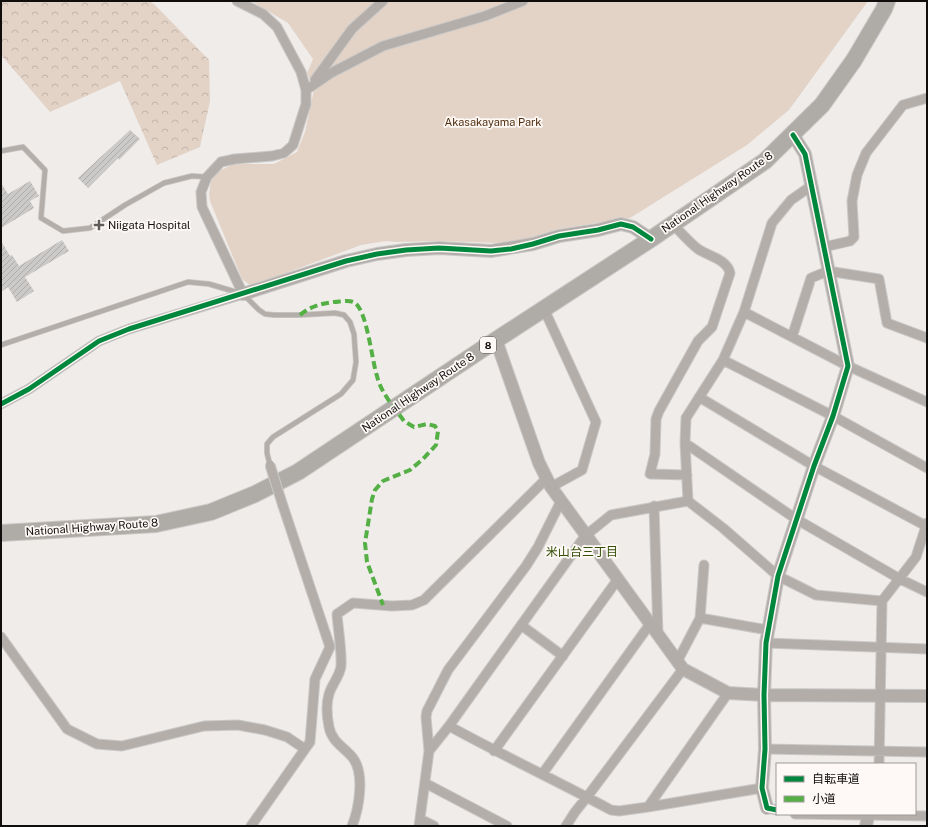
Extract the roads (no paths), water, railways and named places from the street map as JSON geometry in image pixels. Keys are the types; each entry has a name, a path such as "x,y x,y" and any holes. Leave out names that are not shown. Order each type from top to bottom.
{"highway":[{"name":"National Highway Route 8","path":"1,533 156,524 211,512 255,494 298,472 765,162 822,105 854,60 884,9 887,1"}],"street":[{"path":"237,1 263,14 277,27 301,72 306,90 306,104 293,145 284,153 272,156 235,159 221,162 207,177 201,192 202,207 243,294"},
{"path":"306,90 320,74 352,30 382,1"},
{"path":"306,90 331,73 383,46 485,16 524,1"},
{"path":"824,247 850,241 854,237 852,201 857,175 866,153 903,105 927,98"},
{"path":"772,809 762,788 765,749 764,695 768,630 778,576 848,366 805,154 793,135"},
{"path":"688,501 685,443 686,418 723,360 744,312 772,223 791,200 811,186"},
{"path":"1,404 29,389 99,341 129,329 346,261 377,254 439,248 491,252 533,244 559,236 598,230 621,224 633,227 651,239"},
{"path":"672,224 698,249 729,267 730,273 712,327 698,341 656,419 655,454 650,474 687,475"},
{"path":"792,337 811,278 828,271 879,279 887,323 927,338"},
{"path":"352,826 357,814 360,789 358,771 352,758 332,738 329,728 327,704 329,694 338,677 341,666 337,614 353,603 392,606 412,605 424,600 549,482 582,470 596,422 544,309"},
{"path":"744,312 848,366 927,402"},
{"path":"496,340 539,463 549,482 585,536 618,579 680,666 728,693 764,695 927,696"},
{"path":"723,360 832,416 927,468"},
{"path":"699,397 814,466 927,525 916,557 882,601 879,763"},
{"path":"685,443 796,520 900,579 927,592"},
{"path":"251,826 310,742 315,679 330,646 270,464"},
{"path":"434,826 420,823 429,751 426,717 427,711 448,670 526,566 538,547 561,501"},
{"path":"429,751 449,726 585,536 611,515 688,501 723,528 778,576 816,595 882,601"},
{"path":"654,506 658,635"},
{"path":"566,826 680,666 700,618 704,565"},
{"path":"494,751 618,579"},
{"path":"700,618 768,630"},
{"path":"542,774 650,624"},
{"path":"521,625 563,656"},
{"path":"1,637 67,729 97,744 122,746 204,726 238,725 265,730 287,738 305,749"},
{"path":"766,643 927,649"},
{"path":"648,807 728,693"},
{"path":"449,726 494,751 611,810 619,811 648,807 762,788"},
{"path":"765,749 927,752"},
{"path":"425,783 507,826"},
{"path":"814,815 872,818 927,816"}],"lane":[{"path":"1,151 23,147 45,170 41,218 63,230 90,228 125,205 164,183 192,176 207,177"},
{"path":"1,345 188,282 209,284 243,294 265,314 300,315 335,313 344,315 350,322 354,334 356,362 353,380 341,394 273,437 267,444 266,453 270,464"}],"place":[{"name":"Niigata Hospital","path":"99,225"}],"district":[{"name":"米山台三丁目","path":"582,552"}],"park label":[{"name":"Akasakayama Park","path":"493,122"}]}
